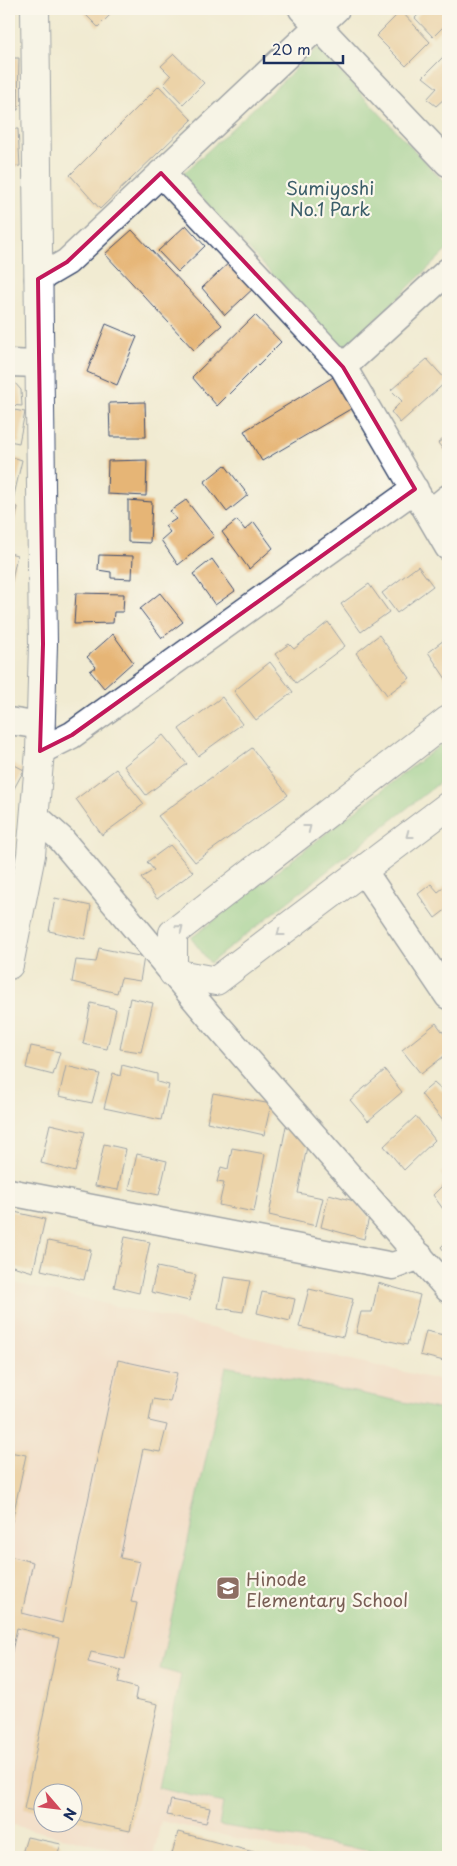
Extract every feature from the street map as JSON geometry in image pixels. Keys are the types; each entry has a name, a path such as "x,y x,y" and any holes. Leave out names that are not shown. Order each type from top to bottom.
{"street":[{"path":"10,956 31,855 40,738 43,644 35,9"},
{"path":"38,279 67,262 161,173 319,14 448,163"},
{"path":"161,173 343,368 415,489 439,506 448,547"},
{"path":"343,368 448,271"},
{"path":"9,363 39,364"},
{"path":"9,721 40,738 72,735 415,489"},
{"path":"173,973 173,933 448,720"},
{"path":"173,973 216,982 448,806"},
{"path":"35,816 62,839 173,973 448,1289"},
{"path":"363,870 448,996"},
{"path":"9,1192 393,1266 420,1256"}],"highlighted area":[{"path":"161,173 343,367 415,489 72,735 40,751 43,644 38,279 67,262"}],"shaded area":[{"name":"Hinode Elementary School","path":"9,1282 448,1382 448,1857 318,1857 161,1821 153,1857 143,1857 50,1834 82,1834 82,1784 32,1784 32,1830 9,1824"}],"green space":[{"name":"Sumiyoshi No.1 Park","path":"318,48 448,186 448,249 343,351 181,176"},
{"path":"448,739 448,776 210,963 191,938"},
{"path":"226,1366 448,1411 448,1857 405,1857 219,1825 223,1803 158,1788 181,1675 160,1669"}],"building":[{"path":"86,9 116,9 98,27 83,12"},
{"path":"424,9 448,9 448,22 433,37 415,18"},
{"path":"401,11 430,42 406,66 376,36"},
{"path":"174,54 204,83 183,104 164,84 171,76 161,66"},
{"path":"444,56 448,61 448,101 445,98 436,106 427,99 437,88 423,77"},
{"path":"9,58 19,58 18,110 9,109"},
{"path":"159,86 192,120 100,209 70,175"},
{"path":"9,129 18,129 20,166 9,167"},
{"path":"186,225 205,246 178,272 158,251"},
{"path":"132,230 222,325 194,350 105,254"},
{"path":"233,259 257,285 225,315 202,288"},
{"path":"255,315 281,342 217,406 192,377"},
{"path":"106,324 137,337 117,385 87,372"},
{"path":"448,341 448,352 443,346"},
{"path":"427,359 447,381 400,423 391,412 402,401 391,390"},
{"path":"9,376 21,390 22,406 9,405"},
{"path":"335,376 354,407 262,461 244,431"},
{"path":"145,402 146,437 110,437 109,403"},
{"path":"9,409 25,412 19,443 9,441"},
{"path":"448,435 448,456 438,443"},
{"path":"9,456 22,460 13,500 9,499"},
{"path":"147,460 146,496 107,494 108,461"},
{"path":"225,465 248,495 227,512 204,482"},
{"path":"128,500 152,502 150,543 128,542"},
{"path":"186,500 214,536 178,565 161,540 170,532 165,526 176,519 170,511"},
{"path":"9,505 18,507 11,541 9,541"},
{"path":"237,520 245,530 254,522 273,548 249,569 222,532"},
{"path":"9,553 17,555 10,590 9,590"},
{"path":"99,555 133,556 132,579 111,578 111,572 98,570"},
{"path":"212,559 235,591 215,605 193,574"},
{"path":"418,566 433,586 397,613 382,593"},
{"path":"369,584 389,612 361,632 341,604"},
{"path":"76,593 124,594 123,612 114,612 113,623 74,624"},
{"path":"160,593 183,622 162,638 140,609"},
{"path":"328,622 345,646 296,683 275,654 289,644 294,649"},
{"path":"9,627 14,628 9,646"},
{"path":"113,634 133,662 104,688 90,671 96,667 87,657"},
{"path":"379,635 410,678 387,695 356,653"},
{"path":"448,637 448,682 428,652"},
{"path":"270,662 293,692 256,720 234,691"},
{"path":"222,697 242,724 198,756 179,729"},
{"path":"163,735 187,764 146,795 124,766"},
{"path":"252,748 288,795 195,862 158,816"},
{"path":"9,762 24,770 9,798"},
{"path":"116,769 144,804 102,835 76,799"},
{"path":"170,845 193,872 157,899 141,878 154,870 147,862"},
{"path":"9,872 16,874 9,901"},
{"path":"431,884 438,892 448,884 448,908 435,918 418,894"},
{"path":"55,898 91,906 85,939 49,931"},
{"path":"99,948 144,957 140,981 121,978 117,993 72,982 76,960 96,962"},
{"path":"130,998 153,1003 141,1052 120,1049"},
{"path":"91,1003 116,1009 107,1049 83,1044"},
{"path":"436,1023 448,1039 448,1053 421,1074 402,1050"},
{"path":"31,1046 60,1052 53,1075 26,1068"},
{"path":"122,1065 157,1074 157,1082 169,1085 161,1120 104,1108 113,1073 120,1076"},
{"path":"66,1066 100,1074 92,1103 59,1096"},
{"path":"385,1070 402,1092 368,1121 350,1100"},
{"path":"434,1083 448,1096 448,1127 421,1094"},
{"path":"213,1093 271,1104 264,1135 207,1122"},
{"path":"416,1116 435,1140 404,1170 384,1146"},
{"path":"50,1124 85,1132 75,1172 41,1163"},
{"path":"286,1126 298,1130 308,1141 298,1193 323,1198 316,1226 269,1215"},
{"path":"104,1144 126,1149 118,1190 95,1186"},
{"path":"232,1148 265,1154 254,1212 219,1205 224,1183 217,1182 221,1167 228,1169"},
{"path":"137,1154 167,1161 159,1195 129,1189"},
{"path":"448,1168 448,1205 443,1209 433,1195 447,1181 441,1174"},
{"path":"329,1194 354,1201 369,1217 364,1239 321,1227"},
{"path":"10,1211 45,1219 33,1272 9,1265"},
{"path":"125,1237 150,1242 139,1293 114,1287"},
{"path":"448,1240 448,1256 441,1247"},
{"path":"48,1241 91,1250 84,1280 41,1270"},
{"path":"157,1267 196,1275 189,1301 151,1292"},
{"path":"224,1277 250,1281 243,1312 218,1308"},
{"path":"378,1283 420,1295 407,1345 356,1333 361,1312 372,1312"},
{"path":"309,1289 353,1299 343,1337 299,1327"},
{"path":"262,1292 295,1299 290,1321 257,1313"},
{"path":"426,1331 448,1336 448,1362 420,1355"},
{"path":"118,1360 177,1373 170,1402 153,1399 149,1421 167,1425 160,1452 143,1449 120,1558 140,1562 131,1602 137,1603 125,1659 91,1652 88,1662 121,1670 118,1683 137,1688 135,1699 158,1704 130,1831 82,1821 82,1784 32,1784 32,1810 24,1809 59,1638 17,1628 9,1665 9,1556 33,1562 22,1613 62,1623"},
{"path":"9,1452 26,1455 10,1530 9,1530"},
{"path":"171,1800 210,1808 206,1823 167,1815"},
{"path":"178,1832 272,1857 171,1857"},
{"path":"27,1837 61,1844 57,1857 21,1857"}],"place":[{"name":"Hinode Elementary School","path":"228,1588"}]}
